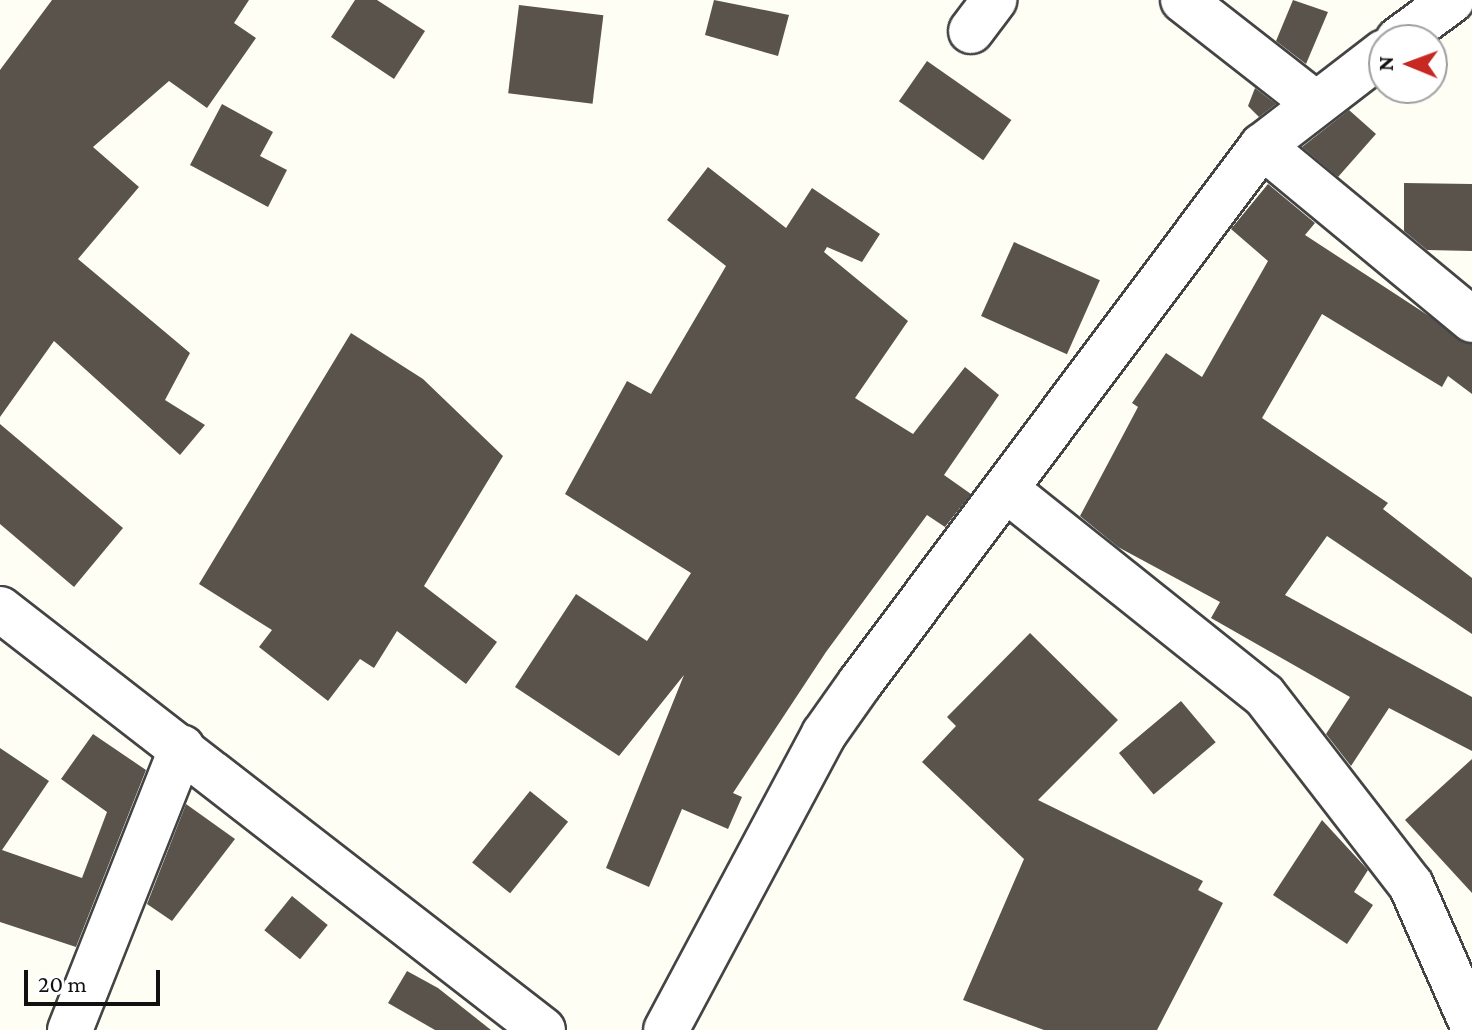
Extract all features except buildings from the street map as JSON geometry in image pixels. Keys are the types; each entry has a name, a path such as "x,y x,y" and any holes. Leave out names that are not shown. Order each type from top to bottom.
{"street":[{"path":"1183,0 1315,103"},
{"path":"1420,24 1452,0"},
{"path":"666,1030 824,734 1262,146 1368,64"},
{"path":"1262,146 1472,320"},
{"path":"1008,491 1264,695 1411,885 1472,1024"},
{"path":"0,609 182,747 543,1030"},
{"path":"70,1030 182,747"}]}
